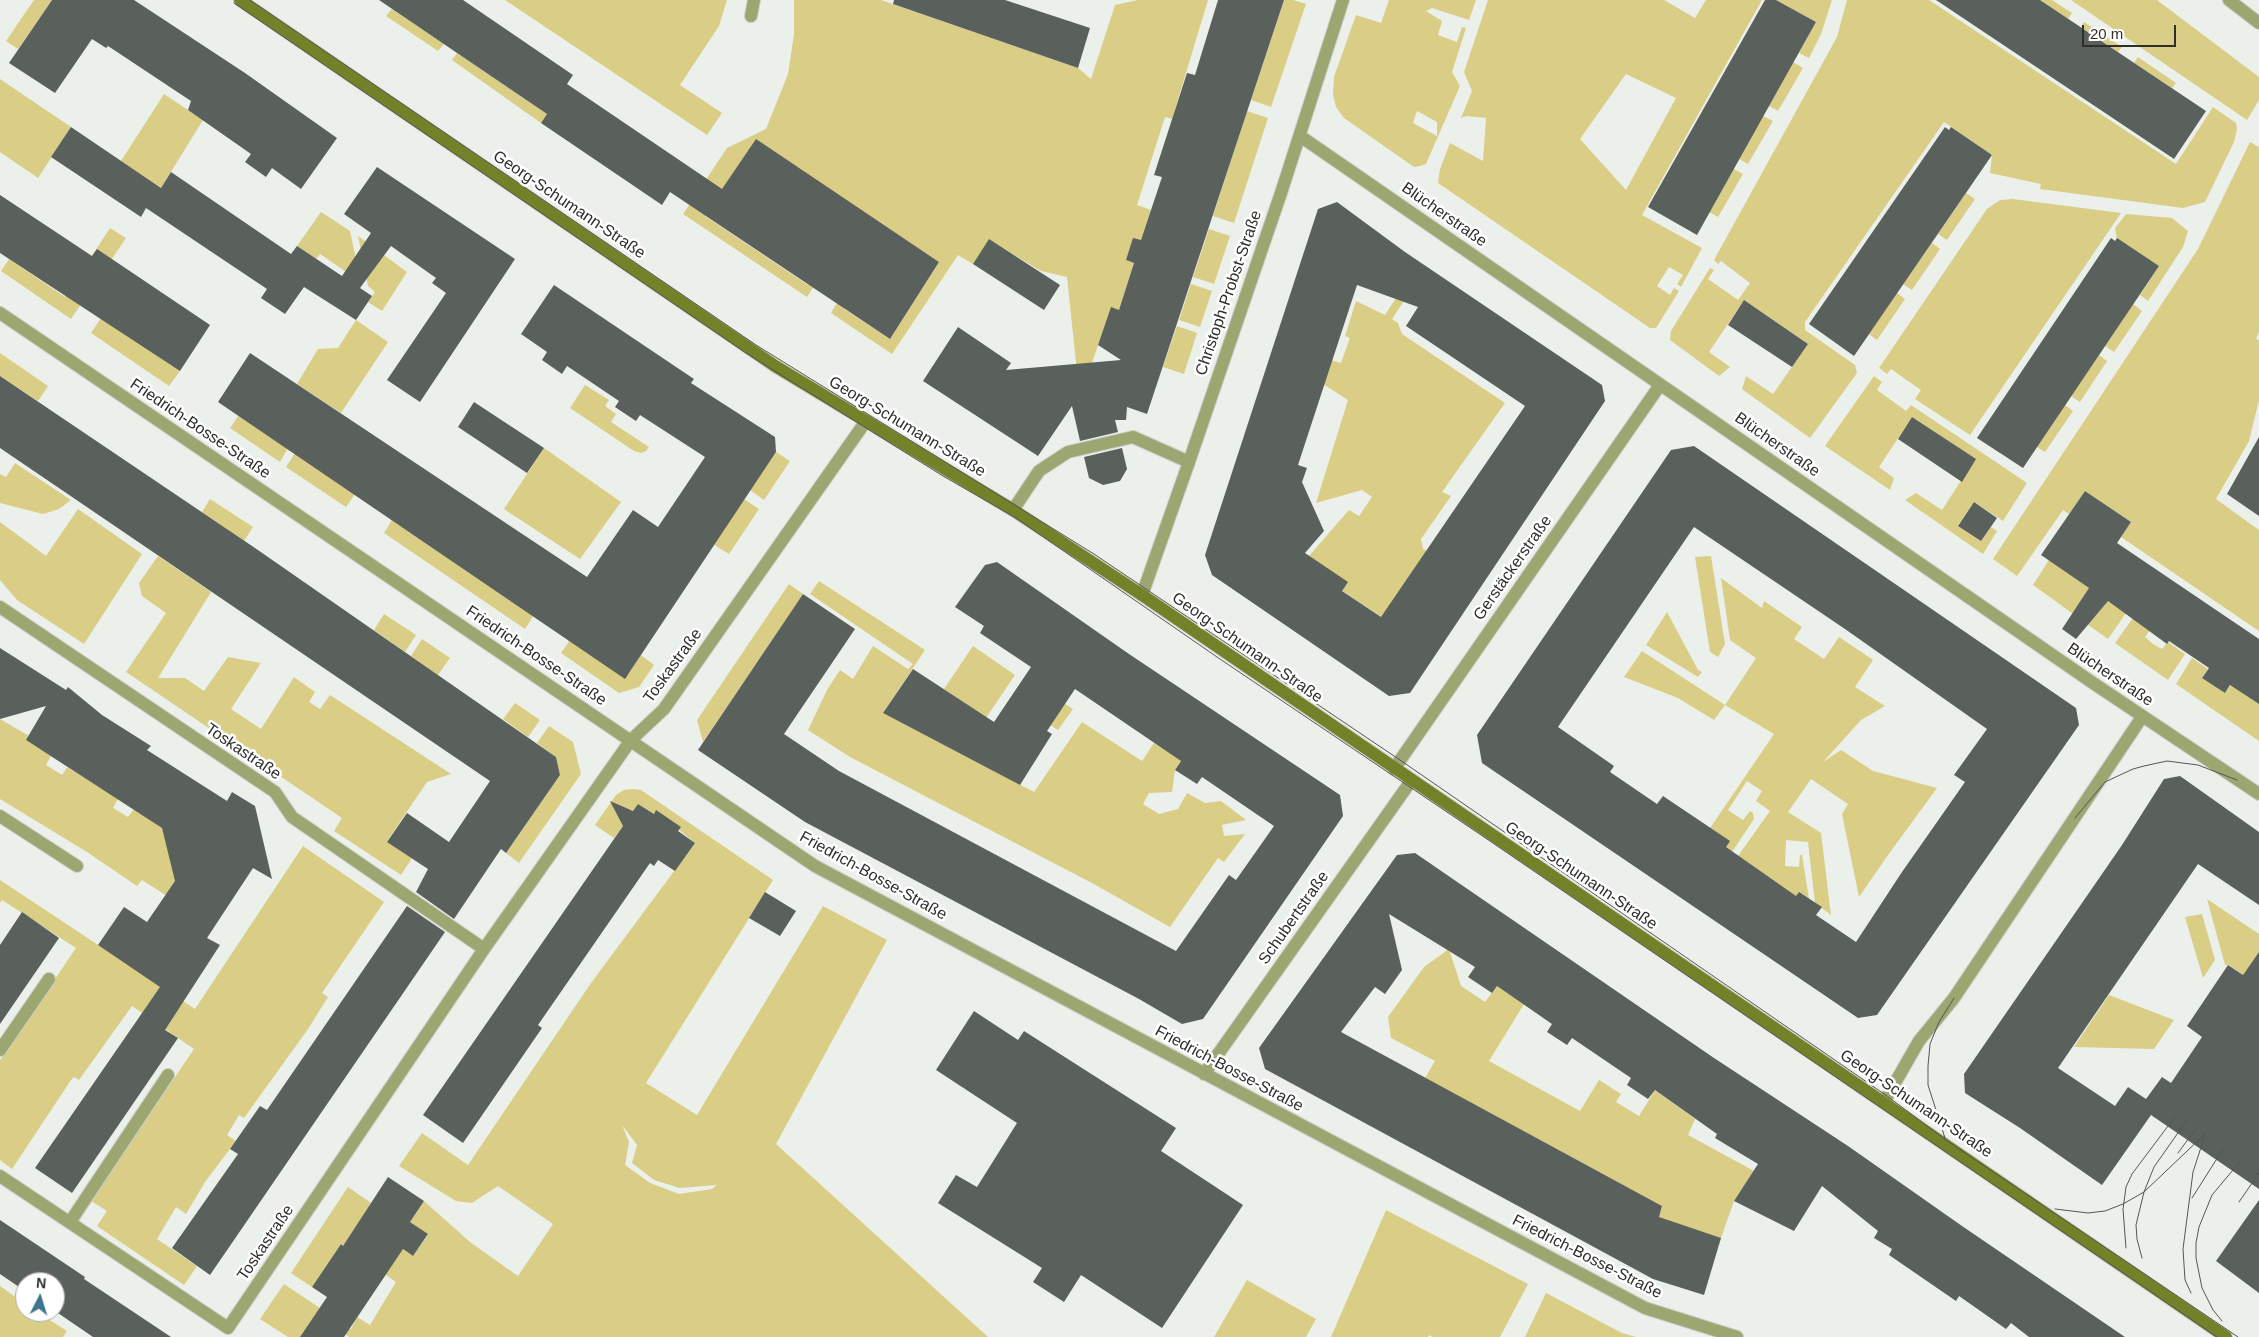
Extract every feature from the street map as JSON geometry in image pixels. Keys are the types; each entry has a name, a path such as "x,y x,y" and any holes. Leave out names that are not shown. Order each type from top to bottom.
{"main road":[{"name":"Georg-Schumann-Straße","path":"240,0 775,366 1013,510 1142,595 1411,781 2226,1337"}],"street":[{"path":"751,16 754,0"},
{"name":"Christoph-Probst-Straße","path":"1142,595 1190,462 1300,136 1343,0"},
{"path":"2229,0 2259,24"},
{"name":"Blücherstraße","path":"1300,136 2142,717 2259,794"},
{"name":"Friedrich-Bosse-Straße","path":"0,313 632,740 815,866 1645,1308 1737,1337"},
{"name":"Gerstäckerstraße","path":"1394,769 1660,385"},
{"name":"Toskastraße","path":"0,1176 228,1328 484,949 632,740 664,709 866,421"},
{"path":"1013,510 1039,471 1068,452 1132,437 1190,462"},
{"name":"Toskastraße","path":"0,608 275,792 292,818 484,949"},
{"path":"1884,1102 1919,1040 1954,998 2142,717"},
{"name":"Schubertstraße","path":"1204,1074 1411,781"},
{"path":"0,816 77,866"},
{"path":"0,1050 49,979"},
{"path":"70,1222 168,1075"}],"shaded area":[{"path":"34,0 52,0 18,49 6,41"},
{"path":"505,0 727,0 719,26 680,85 722,113 707,135"},
{"path":"794,0 881,0 1078,68 1091,79 1115,5 1138,0 1208,0 1172,119 1165,117 1137,205 1151,210 1141,240 1126,260 1134,263 1119,310 1111,308 1087,377 1079,391 1067,277 1041,271 989,240 973,264 958,255 892,354 831,313 839,299 844,309 890,339 939,262 756,140 705,216 808,285 816,283 807,297 683,214 727,148 766,129 788,74 794,34"},
{"path":"1284,0 1293,0 1306,4 1271,107 1251,100"},
{"path":"1389,0 1476,0 1469,20 1432,8 1426,11 1442,21 1438,35 1457,42 1462,27 1466,28 1452,72 1460,86 1426,164 1420,166 1414,167 1344,118 1336,107 1333,95 1334,77 1356,15 1381,23","holes":["1417,111 1437,122 1437,136 1413,123"]},
{"path":"1488,0 1664,0 1695,18 1706,0 1762,0 1642,215 1702,248 1681,287 1677,284 1683,275 1669,267 1657,286 1670,295 1674,288 1679,291 1656,328 1650,328 1438,183 1440,169 1450,143 1483,161 1486,118 1466,116 1461,118 1472,91 1464,72","holes":["1626,74 1676,98 1626,190 1580,139"]},
{"path":"1776,0 1832,0 1821,34 1809,58 1799,53 1816,22"},
{"path":"1847,0 1929,0 2176,164 2213,107 2236,123 2237,129 2234,142 2205,202 2183,208 2040,189 2041,184 1990,173 1992,155 1944,122 1805,322 1805,330 1855,365 1857,373 1810,438 1742,389 1746,376 1773,394 1808,344 1744,300 1709,352 1730,367 1719,376 1670,340 1671,331 1710,268 1714,270 1708,279 1738,300 1750,283 1721,261 1718,264 1714,260 1837,37"},
{"path":"2040,0 2052,0 2072,13 2068,19"},
{"path":"2071,0 2157,0 2259,77 2259,100 2247,120"},
{"path":"392,9 444,44 438,51 386,16"},
{"path":"2084,22 2122,47 2118,52 2081,27"},
{"path":"457,53 547,114 541,123 452,60"},
{"path":"2138,57 2176,83 2172,88 2134,63"},
{"path":"1793,62 1803,68 1778,111 1769,106"},
{"path":"0,79 71,127 38,178 0,152"},
{"path":"164,94 203,120 161,188 121,161"},
{"path":"1247,111 1268,118 1234,223 1213,216"},
{"path":"1763,116 1773,121 1748,164 1739,159"},
{"path":"2250,142 2259,147 2259,332 2256,339 2259,340 2259,400 2249,441 2216,499 2259,530 2259,631 2121,537 2131,522 2085,491 2069,514 2063,510 2017,576 1993,559 2198,249"},
{"path":"1734,169 1743,174 1718,217 1709,212"},
{"path":"1966,193 1975,199 1947,240 1938,234"},
{"path":"2013,199 2121,213 1970,435 1915,399 1921,390 1891,369 1887,374 1879,368 1987,209 2000,200"},
{"path":"321,212 350,231 361,282 320,254 316,259 297,246"},
{"path":"2126,214 2172,218 2188,231 2183,247 2148,301 2140,295 2159,266 2117,239 2115,228"},
{"path":"110,228 126,238 71,319 1,271 9,259 65,297"},
{"path":"1209,229 1230,236 1214,284 1193,277"},
{"path":"358,236 407,272 382,311 368,302 375,292 368,286"},
{"path":"1932,243 1940,249 1912,290 1903,284"},
{"path":"1191,284 1212,291 1200,327 1179,320"},
{"path":"1405,284 1412,289 1392,319 1398,323 1402,334 1505,403 1442,492 1451,496 1421,539 1423,549 1427,551 1383,618 1302,564 1349,510 1359,516 1372,497 1362,490 1316,503 1348,400 1323,384 1331,360 1341,363 1350,338 1345,336 1356,301 1385,315"},
{"path":"1897,293 1905,299 1877,340 1869,334"},
{"path":"2133,304 2142,311 2114,352 2105,346"},
{"path":"101,318 180,371 169,386 91,333"},
{"path":"356,320 388,342 341,413 297,384 318,349 338,348"},
{"path":"1177,326 1197,333 1184,374 1163,367"},
{"path":"0,353 48,386 38,401 0,376"},
{"path":"2099,355 2107,361 2080,402 2071,396"},
{"path":"1874,376 1882,382 1877,390 1906,411 1911,405 2027,483 2003,521 1974,502 1958,525 1981,541 1991,527 1997,531 1983,554 1905,500 1916,493 1942,510 1975,459 1912,417 1879,467 1894,478 1890,490 1825,446"},
{"path":"585,385 609,400 605,406 616,414 611,422 649,447 646,451 641,453 634,451 570,408"},
{"path":"2065,405 2073,411 2045,452 2037,447"},
{"path":"239,415 288,448 280,462 230,428"},
{"path":"544,448 621,502 580,559 504,509"},
{"path":"776,452 790,461 764,500 750,490"},
{"path":"295,453 355,494 346,507 286,467"},
{"path":"15,463 71,500 59,509 43,514 0,503 0,474 6,477"},
{"path":"210,499 253,527 244,541 202,512"},
{"path":"744,499 759,509 729,554 713,544"},
{"path":"78,509 142,554 84,644 17,600 0,580 0,522 46,556"},
{"path":"392,520 534,615 525,629 384,533"},
{"path":"158,556 211,592 158,678 185,678 204,691 228,657 261,663 231,709 261,729 294,677 315,692 309,702 320,709 330,695 451,774 427,782 387,841 412,858 401,875 334,831 342,818 126,672 166,613 142,596 139,583"},
{"path":"1711,556 1725,644 1718,657 1710,652 1695,557"},
{"path":"2049,560 2089,588 2085,595 2108,601 2126,613 2108,639 2033,585"},
{"path":"1721,578 1762,608 1764,601 1802,627 1794,639 1824,659 1839,637 1873,660 1855,687 1885,706 1861,720 1823,762 1841,750 1873,771 1937,788 1859,897 1842,814 1848,804 1811,779 1788,812 1821,833 1831,915 1815,903 1808,842 1786,840 1785,866 1799,867 1800,855 1802,855 1809,899 1793,900 1738,856 1770,811 1756,801 1762,791 1747,781 1728,810 1743,820 1750,811 1753,813 1754,819 1730,855 1704,837 1774,734 1725,705 1756,658 1730,640"},
{"path":"819,581 925,650 883,713 1034,792 1082,722 1142,761 1154,743 1181,760 1175,770 1172,792 1149,793 1143,804 1159,814 1178,809 1187,793 1205,803 1221,801 1246,820 1222,825 1224,836 1245,834 1224,862 1218,858 1170,927 1092,883 850,757 808,730 827,690 840,670 853,679 873,646 908,669 913,664 810,594"},
{"path":"789,584 803,594 703,742 697,720"},
{"path":"1667,612 1698,670 1702,672 1698,677 1646,645"},
{"path":"384,614 416,635 405,652 374,630"},
{"path":"2133,618 2150,630 2145,637 2153,644 2162,649 2168,642 2185,654 2168,680 2115,643"},
{"path":"422,639 450,658 438,675 411,656"},
{"path":"570,640 620,675 629,673 641,655 654,665 639,687 619,693 561,653"},
{"path":"973,646 1015,675 986,718 944,689"},
{"path":"1642,651 1725,705 1714,720 1678,698 1624,677"},
{"path":"2192,658 2208,669 2202,677 2225,693 2231,685 2259,704 2259,741 2176,684"},
{"path":"1049,694 1073,709 1058,730 1035,715"},
{"path":"515,703 540,720 528,737 503,719"},
{"path":"0,719 29,736 26,740 51,756 46,765 62,775 67,767 118,799 113,808 128,817 134,809 162,828 214,926 142,880 137,886 87,852 0,799"},
{"path":"549,726 573,742 581,774 519,863 506,853 560,775 556,757 537,743"},
{"path":"624,790 641,790 773,880 646,1083 697,1115 823,906 887,940 776,1144 988,1337 349,1337 316,1314 300,1337 288,1337 260,1319 284,1284 351,1329 357,1317 370,1325 396,1282 341,1244 312,1287 291,1273 348,1187 371,1203 360,1221 413,1256 428,1235 410,1222 424,1201 470,1242 518,1276 553,1224 498,1186 472,1203 456,1201 399,1166 422,1133 468,1165 591,983 695,843 656,811 654,814 638,804 633,811 630,809 621,822 623,826 614,838 595,825 616,795","holes":["622,1125 637,1145 632,1163 654,1180 680,1188 717,1185 712,1189 679,1194 650,1183 625,1165 629,1142"]},
{"path":"303,846 384,902 322,993 328,997 308,1029 244,1118 239,1115 227,1135 236,1141 205,1182 186,1214 176,1207 157,1239 197,1266 184,1285 97,1226 107,1211 91,1201 194,1049 132,1006 79,1080 74,1077 71,1080 12,1169 0,1160 0,1060 76,948 2,900 0,903 0,880 195,1009"},
{"path":"2207,899 2259,934 2259,952 2243,975 2229,965 2225,965"},
{"path":"2202,914 2215,960 2203,978 2185,917"},
{"path":"1449,949 1461,986 1485,1002 1497,986 1524,1004 1489,1061 1580,1111 1599,1080 1621,1094 1616,1102 1639,1116 1655,1090 1695,1119 1688,1135 1754,1171 1734,1201 1719,1244 1659,1217 1662,1206 1425,1078 1435,1061 1391,1038 1388,1017 1424,967"},
{"path":"2109,995 2174,1020 2154,1049 2074,1047"},
{"path":"1386,1210 1528,1284 1500,1337 1433,1337 1429,1335 1428,1337 1331,1337"},
{"path":"1247,1280 1316,1319 1306,1337 1214,1337"},
{"path":"0,1286 15,1297 15,1322 53,1322 67,1331 63,1337 0,1337"},
{"path":"1546,1293 1622,1333 1636,1337 1525,1337"}],"building":[{"path":"52,0 134,0 245,73 337,138 301,189 272,168 266,177 245,162 251,154 188,110 191,101 108,46 106,48 92,39 55,93 9,63"},
{"path":"379,0 463,0 573,75 567,84 722,189 756,139 939,262 890,339 670,192 662,205 541,123 547,114"},
{"path":"894,0 1005,0 1090,28 1078,68 893,4"},
{"path":"1218,0 1284,0 1147,414 1127,407 1126,420 1115,420 1118,432 1080,441 1072,406 1038,456 923,381 958,327 1011,363 1006,370 1121,360 1098,345 1111,307 1119,310 1134,263 1126,260 1133,238 1141,240 1162,177 1154,175 1187,73 1195,75"},
{"path":"1765,0 1776,0 1816,22 1697,235 1648,207"},
{"path":"1936,0 2040,0 2206,111 2174,159"},
{"path":"71,127 161,188 171,172 291,254 297,246 342,276 371,233 344,214 377,167 515,259 420,402 387,380 446,293 432,283 436,278 391,246 360,288 372,296 356,320 304,287 285,314 261,298 267,289 146,208 141,217 51,157"},
{"path":"1945,127 1949,130 1951,127 1992,155 1854,356 1809,324"},
{"path":"0,195 92,256 97,249 210,325 180,371 0,253"},
{"path":"1337,202 1405,252 1602,385 1605,401 1410,693 1389,696 1212,575 1205,555 1318,209","holes":["1357,285 1418,307 1406,326 1525,406 1381,617 1342,591 1348,582 1305,553 1324,531 1302,482 1307,468 1298,465"]},
{"path":"2111,238 2115,241 2117,238 2159,266 2023,468 1977,438"},
{"path":"989,239 1060,285 1044,310 973,264"},
{"path":"554,285 694,379 691,383 775,437 776,452 625,679 218,402 250,353 587,577 633,510 658,527 705,457 640,415 636,421 615,407 619,401 567,366 562,374 542,360 547,352 521,334"},
{"path":"1744,300 1808,344 1792,367 1728,325"},
{"path":"0,376 255,548 556,757 560,775 506,853 501,849 454,919 416,892 428,869 387,842 407,813 449,842 490,781 0,448"},
{"path":"474,402 544,448 527,473 458,427"},
{"path":"1912,417 1976,459 1962,482 1898,439"},
{"path":"2259,437 2259,516 2227,494"},
{"path":"1694,446 2076,708 2079,725 1877,1015 1858,1018 1482,763 1477,735 1671,450","holes":["1694,527 1845,629 1987,729 1954,775 1965,782 1856,942 1816,915 1822,907 1799,892 1796,896 1726,847 1730,841 1663,796 1657,804 1610,772 1614,766 1558,727"]},
{"path":"1122,448 1127,469 1120,481 1103,485 1089,478 1084,457"},
{"path":"2085,491 2131,522 2117,543 2259,639 2259,704 2230,685 2225,693 2202,678 2209,668 2169,641 2167,644 2108,601 2076,639 2062,629 2089,588 2041,555"},
{"path":"1974,502 1997,518 1981,541 1958,526"},
{"path":"997,562 1129,654 1340,795 1343,816 1203,1019 1182,1024 1139,999 805,822 698,750 803,594 855,629 784,734 839,771 1176,951 1229,875 1236,880 1274,826 1202,777 1197,784 1175,770 1181,761 1075,689 1047,731 1052,734 1020,785 883,713 913,669 994,722 1031,667 980,633 984,626 955,607 985,565"},
{"path":"0,648 66,690 68,687 102,715 151,746 147,750 227,801 232,792 255,806 272,879 253,868 207,938 220,945 165,1030 178,1038 72,1193 35,1168 160,987 98,945 124,907 147,922 175,881 162,828 26,740 46,706 0,719"},
{"path":"2180,776 2259,832 2259,905 2198,864 2058,1068 2115,1106 2128,1087 2146,1099 2162,1077 2171,1083 2202,1037 2187,1026 2228,965 2243,975 2259,952 2259,1189 2151,1115 2102,1185 2020,1128 1965,1093 1964,1074 2122,845 2164,779"},
{"path":"610,801 633,811 638,804 654,814 656,810 681,827 678,831 695,843 675,871 658,860 654,866 650,863 538,1025 542,1028 463,1143 423,1115 623,826"},
{"path":"1415,853 1714,1058 1848,1146 2125,1337 2029,1337 2011,1323 2006,1329 1959,1296 1956,1301 1889,1255 1892,1249 1874,1238 1878,1231 1822,1186 1794,1231 1734,1201 1758,1164 1715,1138 1717,1134 1655,1090 1648,1099 1627,1085 1631,1078 1572,1038 1567,1045 1547,1032 1552,1024 1497,986 1492,993 1468,977 1475,967 1389,914 1402,970 1385,994 1375,987 1341,1032 1662,1206 1659,1217 1721,1238 1704,1295 1653,1279 1265,1069 1259,1048 1397,855"},
{"path":"765,892 796,911 780,936 749,918"},
{"path":"407,906 445,932 210,1275 172,1248 238,1154 230,1149 260,1106 267,1110"},
{"path":"22,912 59,938 0,1024 0,945"},
{"path":"974,1011 1018,1040 1024,1031 1176,1128 1161,1151 1243,1205 1162,1328 1081,1275 1064,1302 1033,1282 1042,1268 938,1203 956,1175 977,1187 1017,1123 936,1070"},
{"path":"388,1177 424,1201 410,1222 428,1234 413,1256 403,1249 344,1337 300,1337 327,1297 312,1287 341,1244 343,1246"},
{"path":"2259,1200 2259,1293 2216,1261"},
{"path":"0,1220 171,1337 93,1337 65,1318 65,1272 15,1272 15,1284 0,1274"}],"tram line":[{"path":"250,0 756,345 1094,554 1400,760 1887,1096 1946,1140 2238,1337"},
{"path":"234,3 746,353 943,476 1016,518 1217,657 2217,1337"},
{"path":"2075,818 2105,782 2144,766 2167,761 2198,765 2237,780"},
{"path":"1945,1138 1928,1085 1928,1066 1930,1044 1939,1022 1954,998"},
{"path":"2126,1248 2123,1209 2126,1187 2132,1174 2177,1114"},
{"path":"2142,1258 2137,1239 2136,1225 2144,1192 2154,1167 2187,1120"},
{"path":"2178,1153 2197,1127"},
{"path":"2055,1209 2088,1213 2105,1211 2123,1204 2144,1192 2206,1133"},
{"path":"2191,1293 2185,1280 2183,1249 2193,1172 2205,1135"},
{"path":"2192,1198 2225,1146"},
{"path":"2222,1321 2213,1310 2202,1288 2196,1258 2196,1243 2199,1227 2212,1195 2243,1158"},
{"path":"2239,1202 2259,1173"}]}
